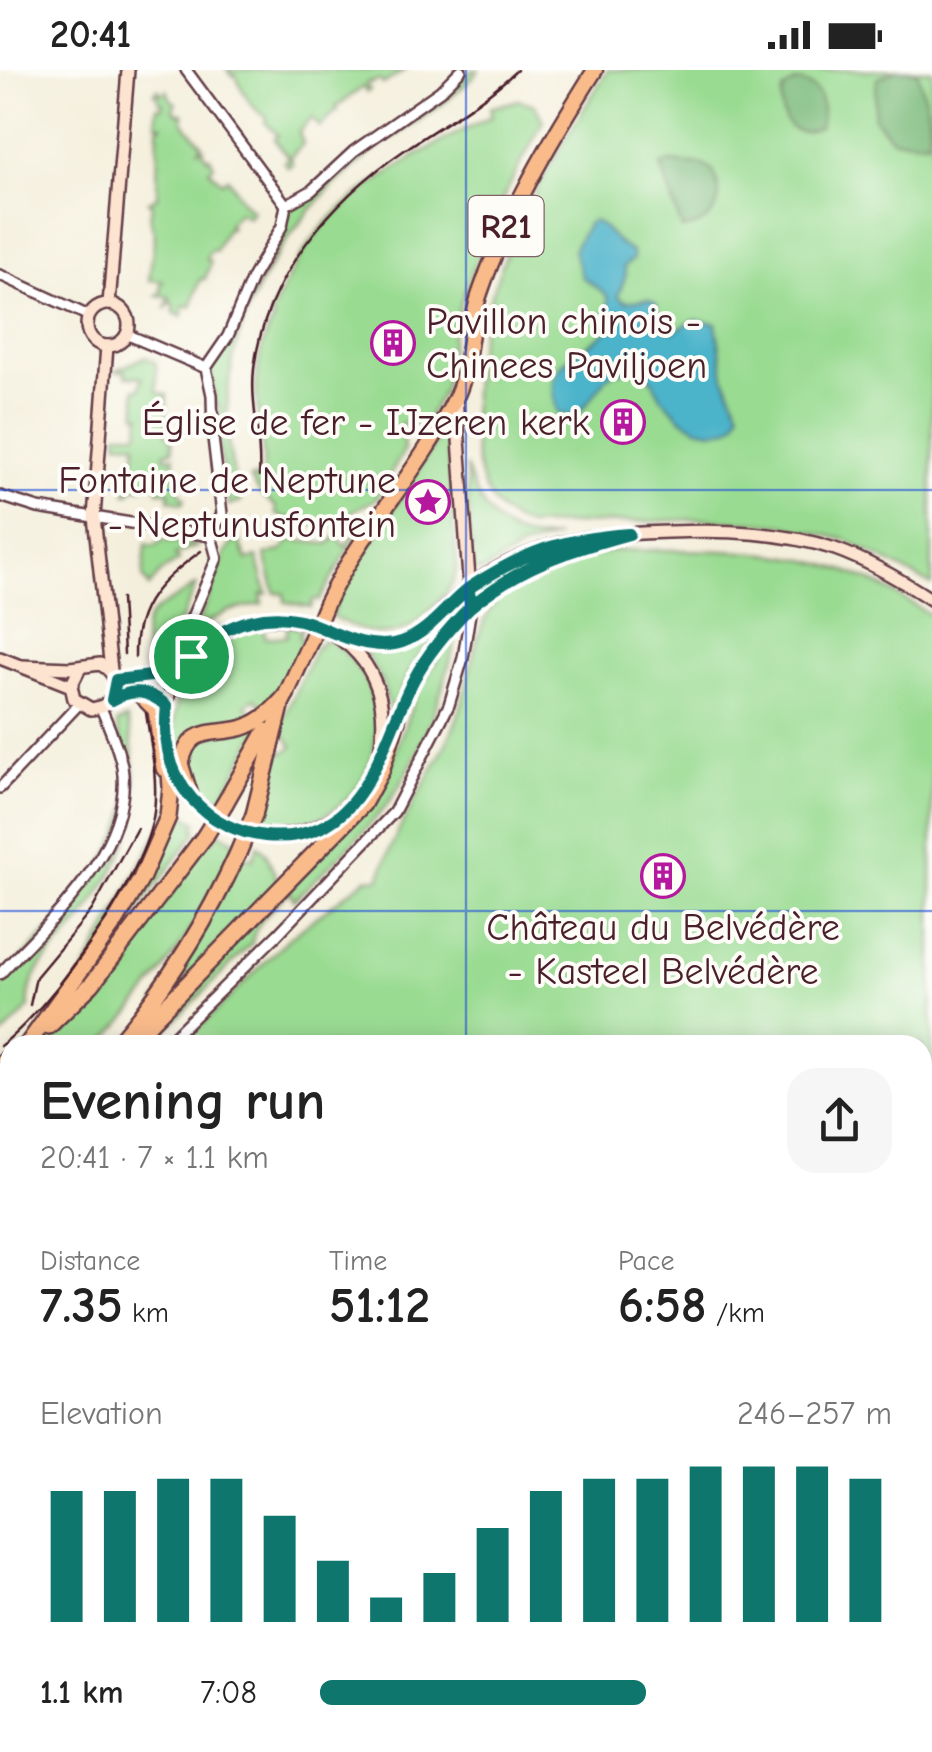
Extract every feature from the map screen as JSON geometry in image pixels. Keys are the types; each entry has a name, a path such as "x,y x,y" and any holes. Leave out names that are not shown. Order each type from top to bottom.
{"highway":[{"path":"137,691 156,710 165,781 162,818 150,860"},
{"path":"38,1035 92,984 205,836 284,700"},
{"path":"124,1035 189,947 238,853 254,815 284,700"},
{"path":"138,1035 368,798 397,720"},
{"path":"34,1035 116,920 150,860 168,817 169,755"},
{"path":"322,844 344,812"}],"main road":[{"path":"109,304 128,70"},
{"name":"R21","path":"284,700 326,604 366,533 388,506 456,397 472,318 498,243 534,171 595,70"},
{"path":"109,304 124,313 128,325 118,343 107,346 91,338 87,325 98,307 109,304"},
{"path":"107,346 94,518 113,675 112,700"},
{"path":"456,397 470,607"},
{"path":"22,666 80,668 95,663 113,675 168,674 218,633 250,620 302,620 368,644 401,642 422,631 469,588 520,558 558,542 629,534 730,532 811,543 865,562 932,600"},
{"path":"189,659 174,683 165,731 169,755 191,798 220,822 265,836 306,831 344,812 361,793 409,689 433,648 470,607 508,578 548,558 629,534"},
{"path":"334,634 369,672 382,704 383,738 374,771"},
{"path":"0,658 71,686 79,704 91,709 137,691 146,692 167,706"},
{"path":"71,686 80,668"},
{"path":"191,798 181,765 192,740 206,732 238,729 256,722 284,700"}],"street":[{"path":"186,70 286,205 282,226 252,278 228,336 206,368 212,395 212,438 222,514 210,536 217,558 188,629 189,659"},
{"path":"286,205 311,191 354,151 440,91 461,70"},
{"path":"0,275 89,316"},
{"path":"126,334 206,368"},
{"path":"0,496 38,508 210,536"},
{"path":"175,1035 277,936 394,812 449,705 468,634 470,607"},
{"path":"0,788 79,704"},
{"path":"0,974 82,880 116,828 122,801 122,768 101,708"}],"green space":[{"path":"227,70 405,70 383,84 379,79 369,81 366,84 370,90 367,92 363,87 336,107 320,127 312,118 299,132 303,144 291,156 292,164 288,167 284,162 289,158 274,139 278,135 265,122 267,117 251,103 235,75"},
{"path":"472,70 479,70 454,95 379,147 337,182 288,238 268,270 238,339 230,375 228,435 241,502 229,505 220,451 219,405 215,404 210,368 237,329 282,239 291,205 322,190 358,158 452,90"},
{"path":"608,70 932,70 932,585 846,540 783,525 708,519 528,526 506,515 490,498 477,463 473,399 478,348 490,298 530,204"},
{"path":"896,70 917,71 928,115 928,142 892,139 874,118 877,79"},
{"path":"795,82 811,86 820,96 820,127 810,131 793,129 784,117 784,89"},
{"path":"158,89 161,94 167,90 176,103 173,109 183,114 183,122 202,144 199,149 204,148 214,166 209,170 222,182 228,178 252,210 248,217 239,212 228,224 231,227 206,259 211,262 205,279 200,279 191,307 184,305 182,317 174,313 171,302 165,309 170,297 157,295 162,292 163,281 149,280 155,235 149,201 157,198 158,128 162,125 156,123 157,107 163,103 154,94"},
{"path":"519,100 535,105 543,121 502,200 467,283 453,329 444,390 423,425 402,423 404,451 376,499 342,517 341,523 308,524 276,514 276,507 262,496 250,478 262,477 263,470 257,382 263,344 274,320 271,315 295,266 327,222 384,176 492,116 490,108"},
{"path":"661,165 703,165 713,171 719,192 710,217 682,229"},
{"path":"145,357 156,363 157,392 167,395 165,431 173,450 164,452 165,457 174,456 176,486 185,499 182,503 169,499 170,491 158,491 158,485 142,484 141,488 125,493 132,476 136,443 118,442 118,433 138,433 141,415 137,414 135,389 140,389 142,377 115,371"},
{"path":"446,434 457,566 449,589 421,619 397,632 360,630 332,616 340,591 440,436"},
{"path":"466,466 479,498 497,522 523,536 557,537 522,548 481,572 473,569"},
{"path":"353,534 356,536 319,601 314,599 311,607 285,602 284,593 275,593 265,555 283,550 290,540 328,544 337,536 345,547"},
{"path":"164,540 197,546 175,555 179,560 160,573 149,587 143,577 146,544 153,546"},
{"path":"239,540 247,560 257,557 267,594 261,595 262,604 229,611 197,628 224,555"},
{"path":"616,550 768,554 827,565 866,579 932,616 932,1035 192,1035 289,938 366,879 380,878 396,835 451,734 478,638 490,610 523,579 569,561"},
{"path":"197,584 170,644 148,661 148,620"},
{"path":"444,622 413,665 391,714 382,681 364,651 399,648"},
{"path":"287,626 302,629 299,637 303,639 278,696 267,711 255,698 246,705 257,719 227,727 177,756 175,710 190,671 203,655 240,633 264,627 265,638 287,636"},
{"path":"453,636 456,638 427,730 405,776 380,813 294,900 290,891 279,902 261,922 252,943 161,1035 143,1035 372,801 385,780 418,689"},
{"path":"324,637 353,662 370,692 376,725 372,757 358,786 335,809 304,824 265,829 268,821 258,817 274,742 284,753 293,746 279,728"},
{"path":"127,719 135,781 126,843 96,899 38,970 29,994 29,1008 0,1035 0,981 81,894 114,843 125,817 128,773 117,723"},
{"path":"262,723 221,800 213,796 208,803 194,790 185,761 199,739"},
{"path":"174,802 197,822 197,831 81,986 78,983"},
{"path":"218,832 235,842 194,924 142,999 110,1035 57,1035 124,963 138,935 209,838 213,840"},
{"path":"258,845 266,853 278,882 159,1006 155,1003 243,855 253,859"}],"water":[{"path":"594,221 632,252 633,259 624,266 626,275 618,296 626,302 648,299 656,303 660,325 673,332 694,320 716,323 724,376 740,412 728,428 697,428 661,397 650,377 632,369 610,374 573,416 558,413 554,380 559,369 609,329 606,294 582,277 573,250 588,223"}],"tram line":[{"path":"259,476 254,369 261,335 287,272 328,217 378,169 517,70"},
{"path":"135,657 139,622 153,595 201,551"},
{"path":"121,599 124,654"},
{"path":"13,1035 93,939 134,870 147,839 155,800 146,713"},
{"path":"30,1005 36,977 92,910 137,828"}],"place":[{"name":"Pavillon chinois - Chinees Paviljoen","path":"393,343"},
{"name":"Église de fer - IJzeren kerk","path":"623,422"},
{"name":"Fontaine de Neptune - Neptunusfontein","path":"428,502"},
{"name":"Château du Belvédère - Kasteel Belvédère","path":"663,876"}],"route":[{"path":"191,656 168,674 116,680 112,700 126,693 146,692 167,706 165,731 172,764 185,790 210,815 248,833 293,835 344,812 368,782 416,675 451,626 470,607 469,588 520,558 558,542 629,534 536,563 470,607 469,588 416,636 401,642 368,644 302,620 267,617 233,625 191,656"}]}
